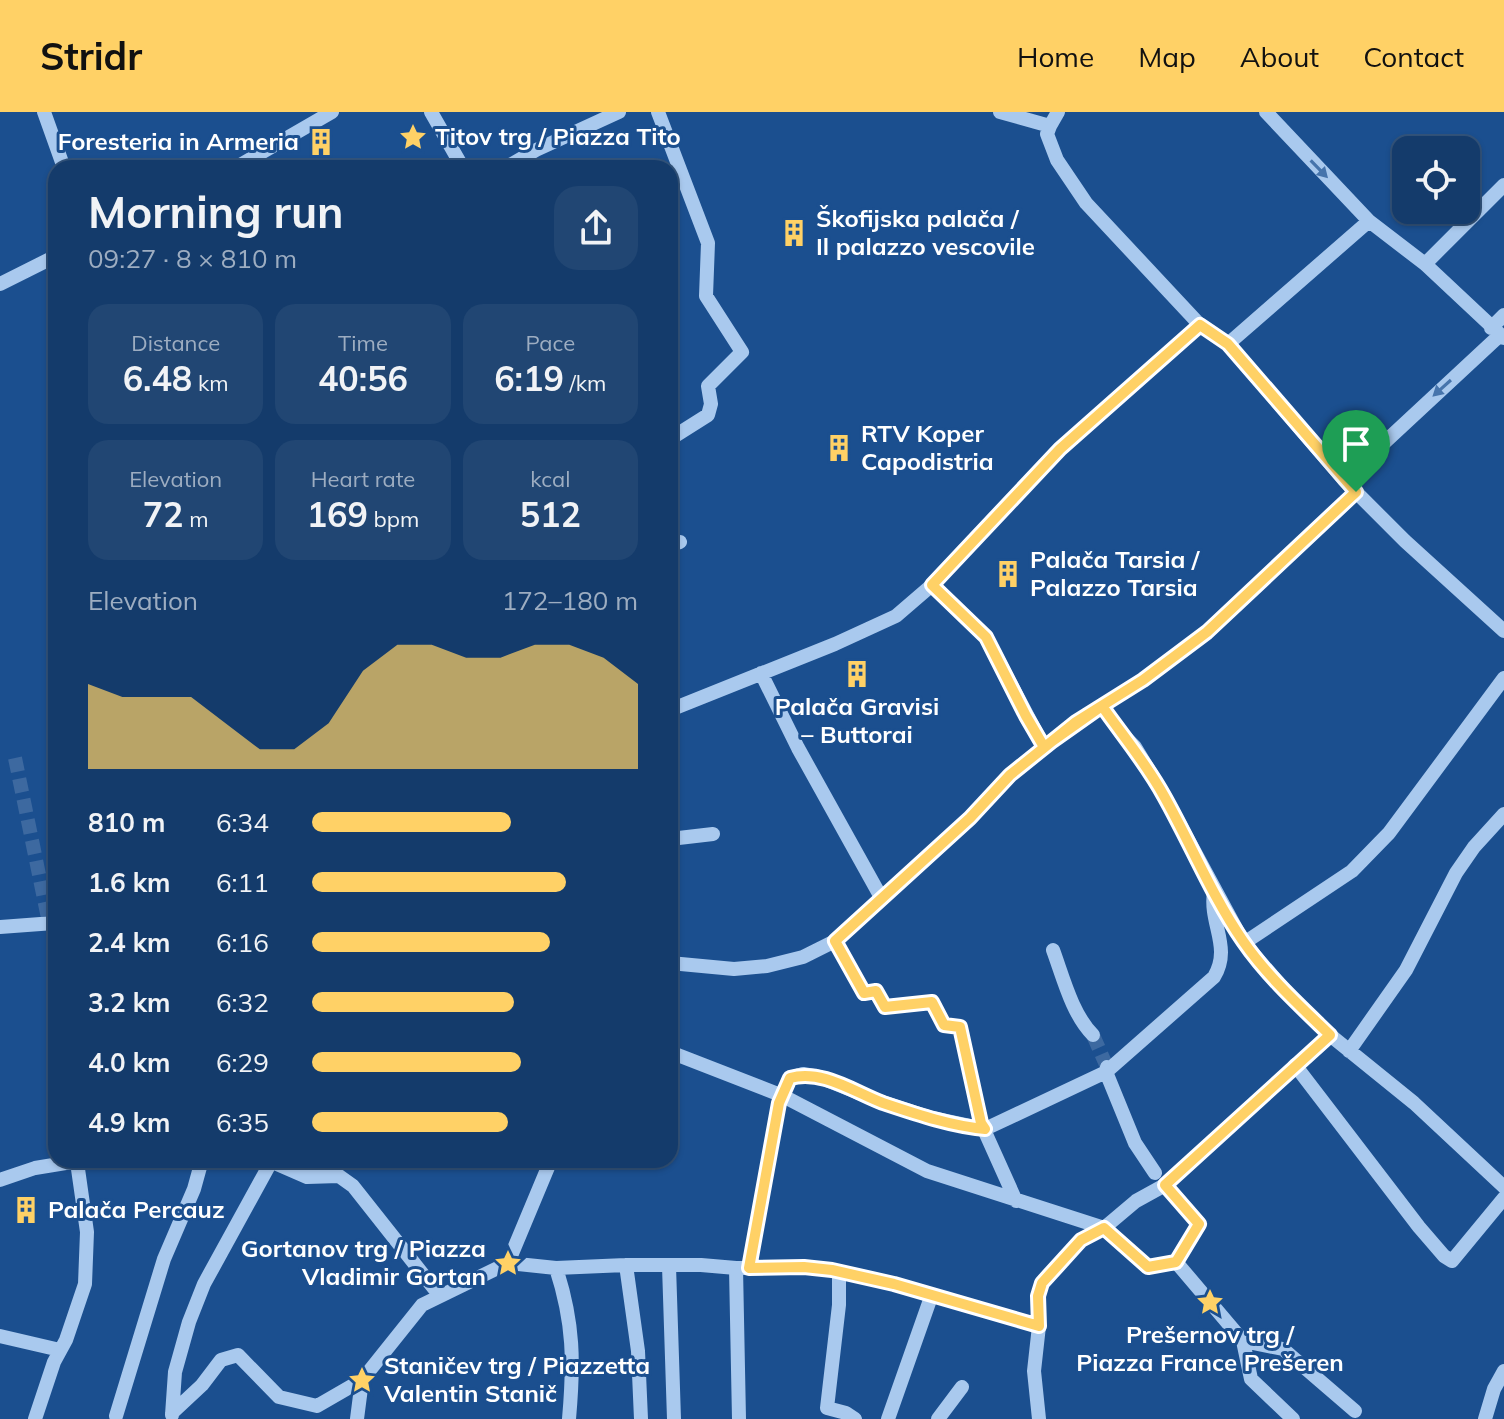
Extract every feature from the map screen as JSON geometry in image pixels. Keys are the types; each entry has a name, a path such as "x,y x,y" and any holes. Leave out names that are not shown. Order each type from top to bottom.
{"street":[{"path":"44,112 61,160"},
{"path":"253,160 273,144 332,112"},
{"path":"431,112 458,160"},
{"path":"519,160 619,112"},
{"path":"658,112 676,160"},
{"path":"1000,112 1050,126"},
{"path":"1058,112 1047,134 1057,160 1086,203 1200,325 1228,344 1344,480 1504,631"},
{"path":"1266,112 1369,221 1425,264 1498,334"},
{"path":"678,164 708,243 706,296 742,352 708,386 711,404 708,415 678,434"},
{"path":"1425,264 1504,185"},
{"path":"1228,344 1369,221"},
{"path":"0,284 48,260"},
{"path":"1344,480 1498,334 1504,315"},
{"path":"678,707 835,644 896,616 932,585 1060,449 1200,325"},
{"path":"678,964 734,969 767,966 803,957 835,941 970,818 1010,775 1044,747 1207,632 1356,492"},
{"path":"932,585 986,637 1044,747"},
{"path":"761,673 798,748 882,899"},
{"path":"1244,943 1352,871 1389,833 1504,678"},
{"path":"1102,706 1135,747 1164,795 1244,943 1289,995 1330,1035 1414,1103 1504,1187"},
{"path":"1349,1051 1406,970 1456,873 1474,847 1504,814"},
{"path":"678,838 713,834"},
{"path":"739,1419 742,1268 790,1078 803,1074 819,1077 928,1117 985,1129 1107,1069 1214,977 1222,963 1222,948 1212,906 1214,892"},
{"path":"0,927 48,923"},
{"path":"835,941 864,993 876,991 885,1007 932,1002 944,1025 960,1027 981,1123 1016,1201"},
{"path":"1053,950 1068,991 1093,1035"},
{"path":"1039,1419 1034,1371 1039,1326 1038,1296 1042,1283 1081,1240 1104,1228 1330,1035"},
{"path":"678,1055 783,1096 927,1171 1104,1228 1148,1267 1176,1262 1199,1224 1165,1177 1135,1143 1107,1069"},
{"path":"1295,1065 1444,1256 1452,1261 1504,1198"},
{"path":"0,1180 48,1166"},
{"path":"35,1419 85,1284 87,1232 82,1168"},
{"path":"116,1416 164,1259 200,1168"},
{"path":"171,1416 175,1372 199,1296 266,1168"},
{"path":"286,1168 307,1177 339,1176 353,1186 436,1291"},
{"path":"508,1263 548,1168"},
{"path":"1176,1262 1243,1341 1251,1379 1293,1419"},
{"path":"171,1416 202,1385 221,1360 238,1355 279,1397 317,1406 362,1380 436,1291 508,1263 556,1268 701,1265 804,1267 839,1271 1039,1326"},
{"path":"626,1265 638,1351 641,1419"},
{"path":"669,1266 674,1419"},
{"path":"556,1268 568,1304 574,1366 569,1419"},
{"path":"839,1271 839,1305 827,1408 855,1419"},
{"path":"888,1419 931,1297"},
{"path":"0,1336 60,1350"},
{"path":"1243,1341 1283,1349 1355,1411"},
{"path":"1485,1419 1494,1389 1504,1371"},
{"path":"357,1419 362,1380"},
{"path":"938,1419 962,1387"}],"tunnel":[{"path":"15,758 48,918"},
{"path":"1093,1035 1107,1067"}],"place":[{"name":"Titov trg / Piazza Tito","path":"413,137"},
{"name":"Foresteria in Armeria","path":"321,142"},
{"name":"Škofijska palača / Il palazzo vescovile","path":"794,233"},
{"name":"RTV Koper Capodistria","path":"839,448"},
{"name":"Palača Tarsia / Palazzo Tarsia","path":"1008,574"},
{"name":"Palača Gravisi – Buttorai","path":"857,674"},
{"name":"Palača Percauz","path":"26,1210"},
{"name":"Gortanov trg / Piazza Vladimir Gortan","path":"508,1263"},
{"name":"Prešernov trg / Piazza France Prešeren","path":"1210,1302"},
{"name":"Staničev trg / Piazzetta Valentin Stanič","path":"362,1380"}],"route":[{"path":"1356,492 1207,632 1143,680 1076,722 1010,775 970,818 835,941 864,993 876,991 885,1007 932,1002 944,1025 960,1027 981,1123 985,1129 928,1117 819,1077 803,1074 790,1078 779,1103 749,1268 832,1270 894,1284 1039,1326 1038,1296 1042,1283 1081,1240 1104,1228 1148,1267 1176,1262 1199,1224 1165,1185 1330,1035 1289,995 1244,943 1164,795 1135,747 1102,706 1076,722 1044,747 986,637 932,585 1060,449 1200,325 1228,344 1356,492"}]}
